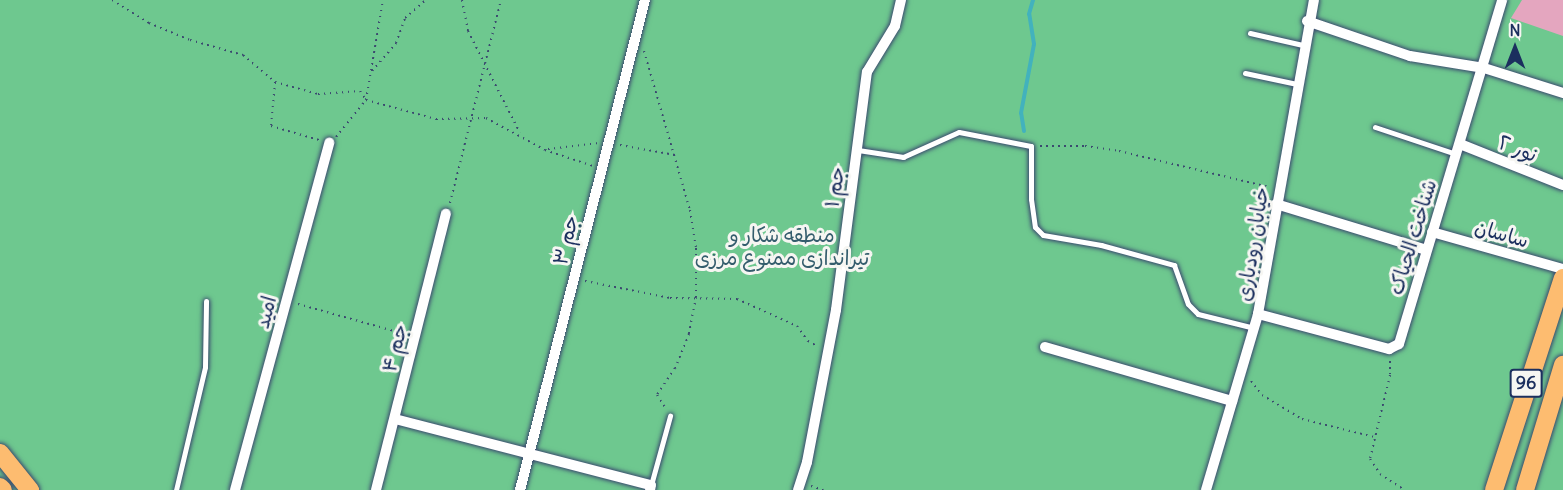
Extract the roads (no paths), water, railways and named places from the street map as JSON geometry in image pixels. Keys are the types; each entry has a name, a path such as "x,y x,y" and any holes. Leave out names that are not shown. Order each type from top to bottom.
{"main road":[{"name":"96","path":"1494,490 1526,385 1563,278"},
{"name":"96","path":"1525,490 1558,396 1563,364"},
{"path":"1526,385 1558,396"},
{"path":"0,453 30,490"}],"street":[{"name":"جم ۳","path":"520,490 601,169 639,31 645,0"},
{"name":"جم ۱","path":"798,490 807,462 828,352 858,150 867,72 895,26 901,0"},
{"name":"خیابان رودباری","path":"1206,490 1258,314 1307,21 1314,0"},
{"name":"شناخت الحیاک","path":"1258,314 1389,349 1399,344 1426,250 1484,68 1502,0"},
{"path":"1307,21 1410,56 1484,68 1563,93"},
{"name":"امید","path":"235,490 329,143"},
{"name":"نور ٢","path":"1458,149 1563,185"},
{"path":"1276,204 1426,250"},
{"name":"جم ۴","path":"376,490 446,214"},
{"name":"ساسان","path":"1432,232 1563,269"},
{"path":"1045,347 1232,401"},
{"path":"395,419 651,488"}],"lane":[{"path":"1250,33 1303,45"},
{"path":"1245,73 1297,84"},
{"path":"1375,127 1458,149"},
{"path":"858,150 903,157 958,132 1031,146 1031,199 1035,227 1043,235 1101,245 1174,265 1188,304 1197,314 1254,328"},
{"path":"176,490 205,368 206,301"},
{"path":"651,488 670,416"}],"waterway":[{"path":"1024,131 1021,113 1034,44 1029,14 1033,0"}],"park label":[{"name":"منطقه شکار و تیراندازی ممنوع مرزی","path":"782,246"}]}
